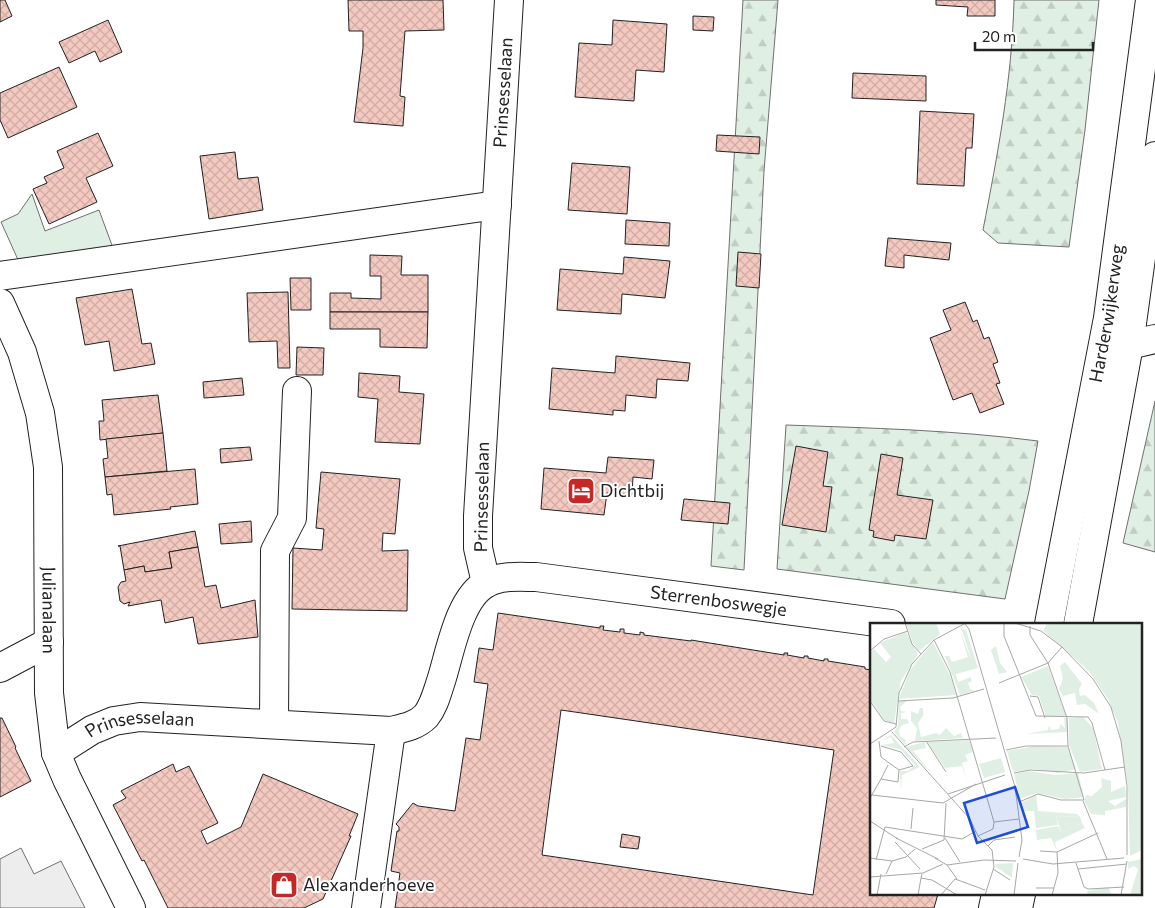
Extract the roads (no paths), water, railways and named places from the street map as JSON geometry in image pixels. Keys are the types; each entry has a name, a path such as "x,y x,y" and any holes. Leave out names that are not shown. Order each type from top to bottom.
{"street":[{"name":"Prinsesselaan","path":"56,753 92,730 114,721 140,717 391,731 410,726 425,716 434,702 460,616 472,595 486,583 478,548 478,516 509,0"},
{"name":"Harderwijkerweg","path":"1049,623 1108,318 1150,0"},
{"name":"Harderwijkerweg","path":"1078,623 1142,342 1155,156"},
{"path":"0,276 497,205"},
{"name":"Julianalaan","path":"0,303 22,352 40,413 48,466 49,693 56,753 131,908"},
{"path":"274,724 275,551 292,518 297,391"},
{"name":"Sterrenboswegje","path":"486,583 501,578 536,577 883,623"},
{"path":"0,668 49,642"},
{"path":"366,908 391,731"}],"place":[{"name":"Dichtbij","path":"581,491"},
{"name":"Alexanderhoeve","path":"284,885"}]}
